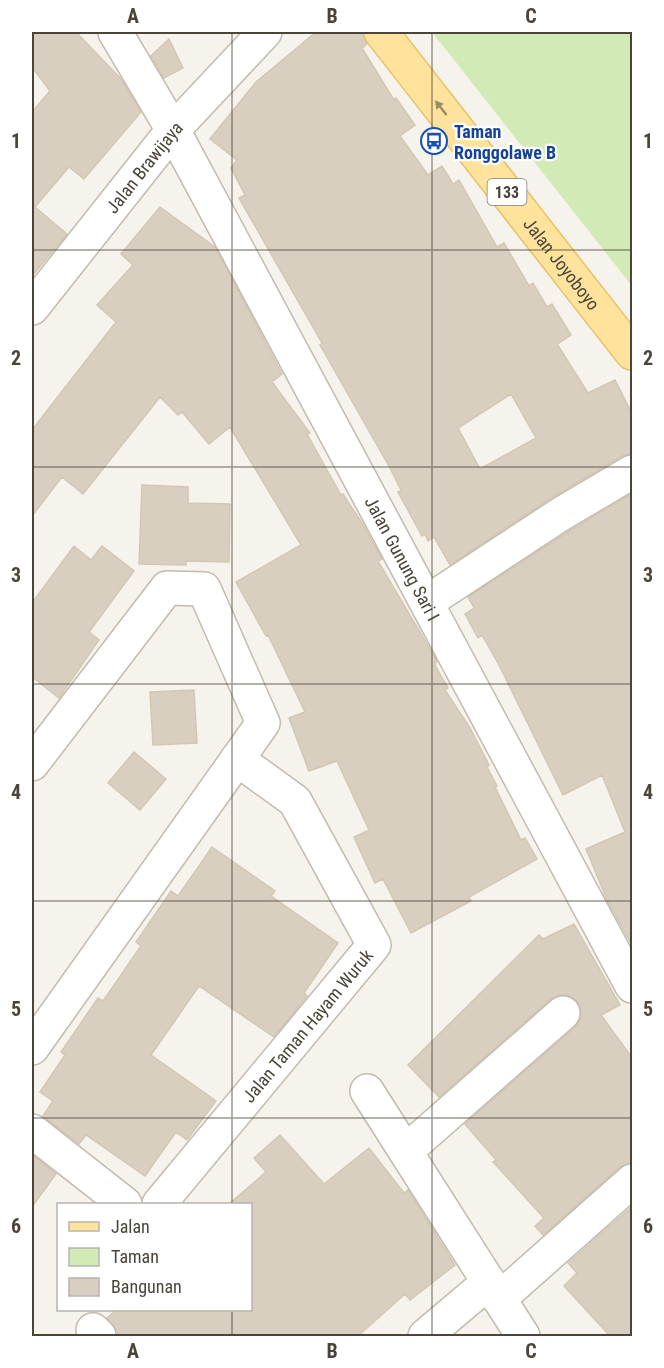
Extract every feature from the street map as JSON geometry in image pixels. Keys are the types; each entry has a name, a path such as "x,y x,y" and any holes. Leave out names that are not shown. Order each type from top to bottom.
{"main road":[{"name":"Jalan Joyoboyo","path":"381,32 633,353"}],"street":[{"name":"Jalan Gunung Sari I","path":"115,32 174,130 633,986"},
{"name":"Jalan Brawijaya","path":"36,294 174,130 265,32"},
{"path":"427,602 561,514 633,472"},
{"path":"32,764 167,588 204,589 263,723 32,1048"},
{"name":"Jalan Taman Hayam Wuruk","path":"160,1203 374,945 295,801 237,759"},
{"path":"406,1151 563,1013"},
{"path":"367,1091 524,1336"},
{"path":"32,1131 124,1203"},
{"path":"425,1336 494,1291 633,1181"}],"green space":[{"path":"432,32 632,32 632,286"}],"building":[{"path":"32,32 76,32 121,79 141,112 84,179 69,167 35,207 67,234 32,276 32,112 50,91 32,67"},
{"path":"316,32 363,32 367,44 362,48 394,100 396,98 415,125 400,136 428,175 442,166 453,184 459,180 497,247 504,243 529,286 533,283 547,307 552,304 571,335 557,344 588,393 615,380 633,416 633,453 622,456 551,498 450,565 434,537 428,541 425,534 422,536 398,492 401,490 390,468 239,198 245,195 231,168 237,160 210,139 256,82","holes":["511,394 536,438 480,469 458,428"]},
{"path":"169,39 183,68 164,78 151,56"},
{"path":"160,207 215,247 282,374 272,382 310,433 307,434 341,495 343,494 362,523 382,559 378,561 437,661 435,665 448,688 445,690 470,728 489,765 487,767 497,786 495,787 521,840 525,838 537,859 469,897 471,901 411,933 383,879 375,883 354,837 369,830 337,761 309,771 289,718 305,712 268,635 266,636 236,582 301,545 230,427 209,444 182,412 178,415 160,397 83,494 62,477 32,516 32,430 116,322 97,305 133,265 121,254"},
{"path":"142,485 188,487 188,503 230,504 229,562 186,561 186,565 139,564"},
{"path":"633,493 633,947 607,900 586,849 625,832 602,775 563,795 500,667 482,635 478,638 465,614 474,608 468,597"},
{"path":"74,546 91,560 102,546 134,571 89,632 99,640 59,698 32,677 32,603"},
{"path":"194,690 197,743 153,745 150,692"},
{"path":"134,752 166,779 140,810 108,783"},
{"path":"212,847 275,891 271,896 338,943 304,993 307,996 274,1037 199,986 151,1055 216,1101 187,1140 176,1132 145,1176 86,1135 79,1144 43,1116 53,1101 40,1092 65,1055 61,1052 98,998 103,1001 141,946 136,942 171,891 178,896"},
{"path":"574,924 620,1005 601,1015 633,1059 633,1163 620,1167 543,1235 535,1226 544,1218 493,1162 496,1160 465,1124 575,1027 581,1018 581,1010 577,1001 568,995 559,995 551,999 439,1097 408,1065 539,935 543,939"},
{"path":"280,1135 324,1184 369,1148 404,1193 408,1190 455,1265 410,1300 405,1294 358,1336 117,1336 117,1331 107,1318 115,1311 252,1311 252,1203 230,1203 266,1172 254,1158"},
{"path":"32,1154 56,1174 32,1207"},
{"path":"633,1206 633,1336 610,1336 564,1286 577,1273 568,1263"}],"place":[{"name":"Taman Ronggolawe B","path":"434,141"}]}
